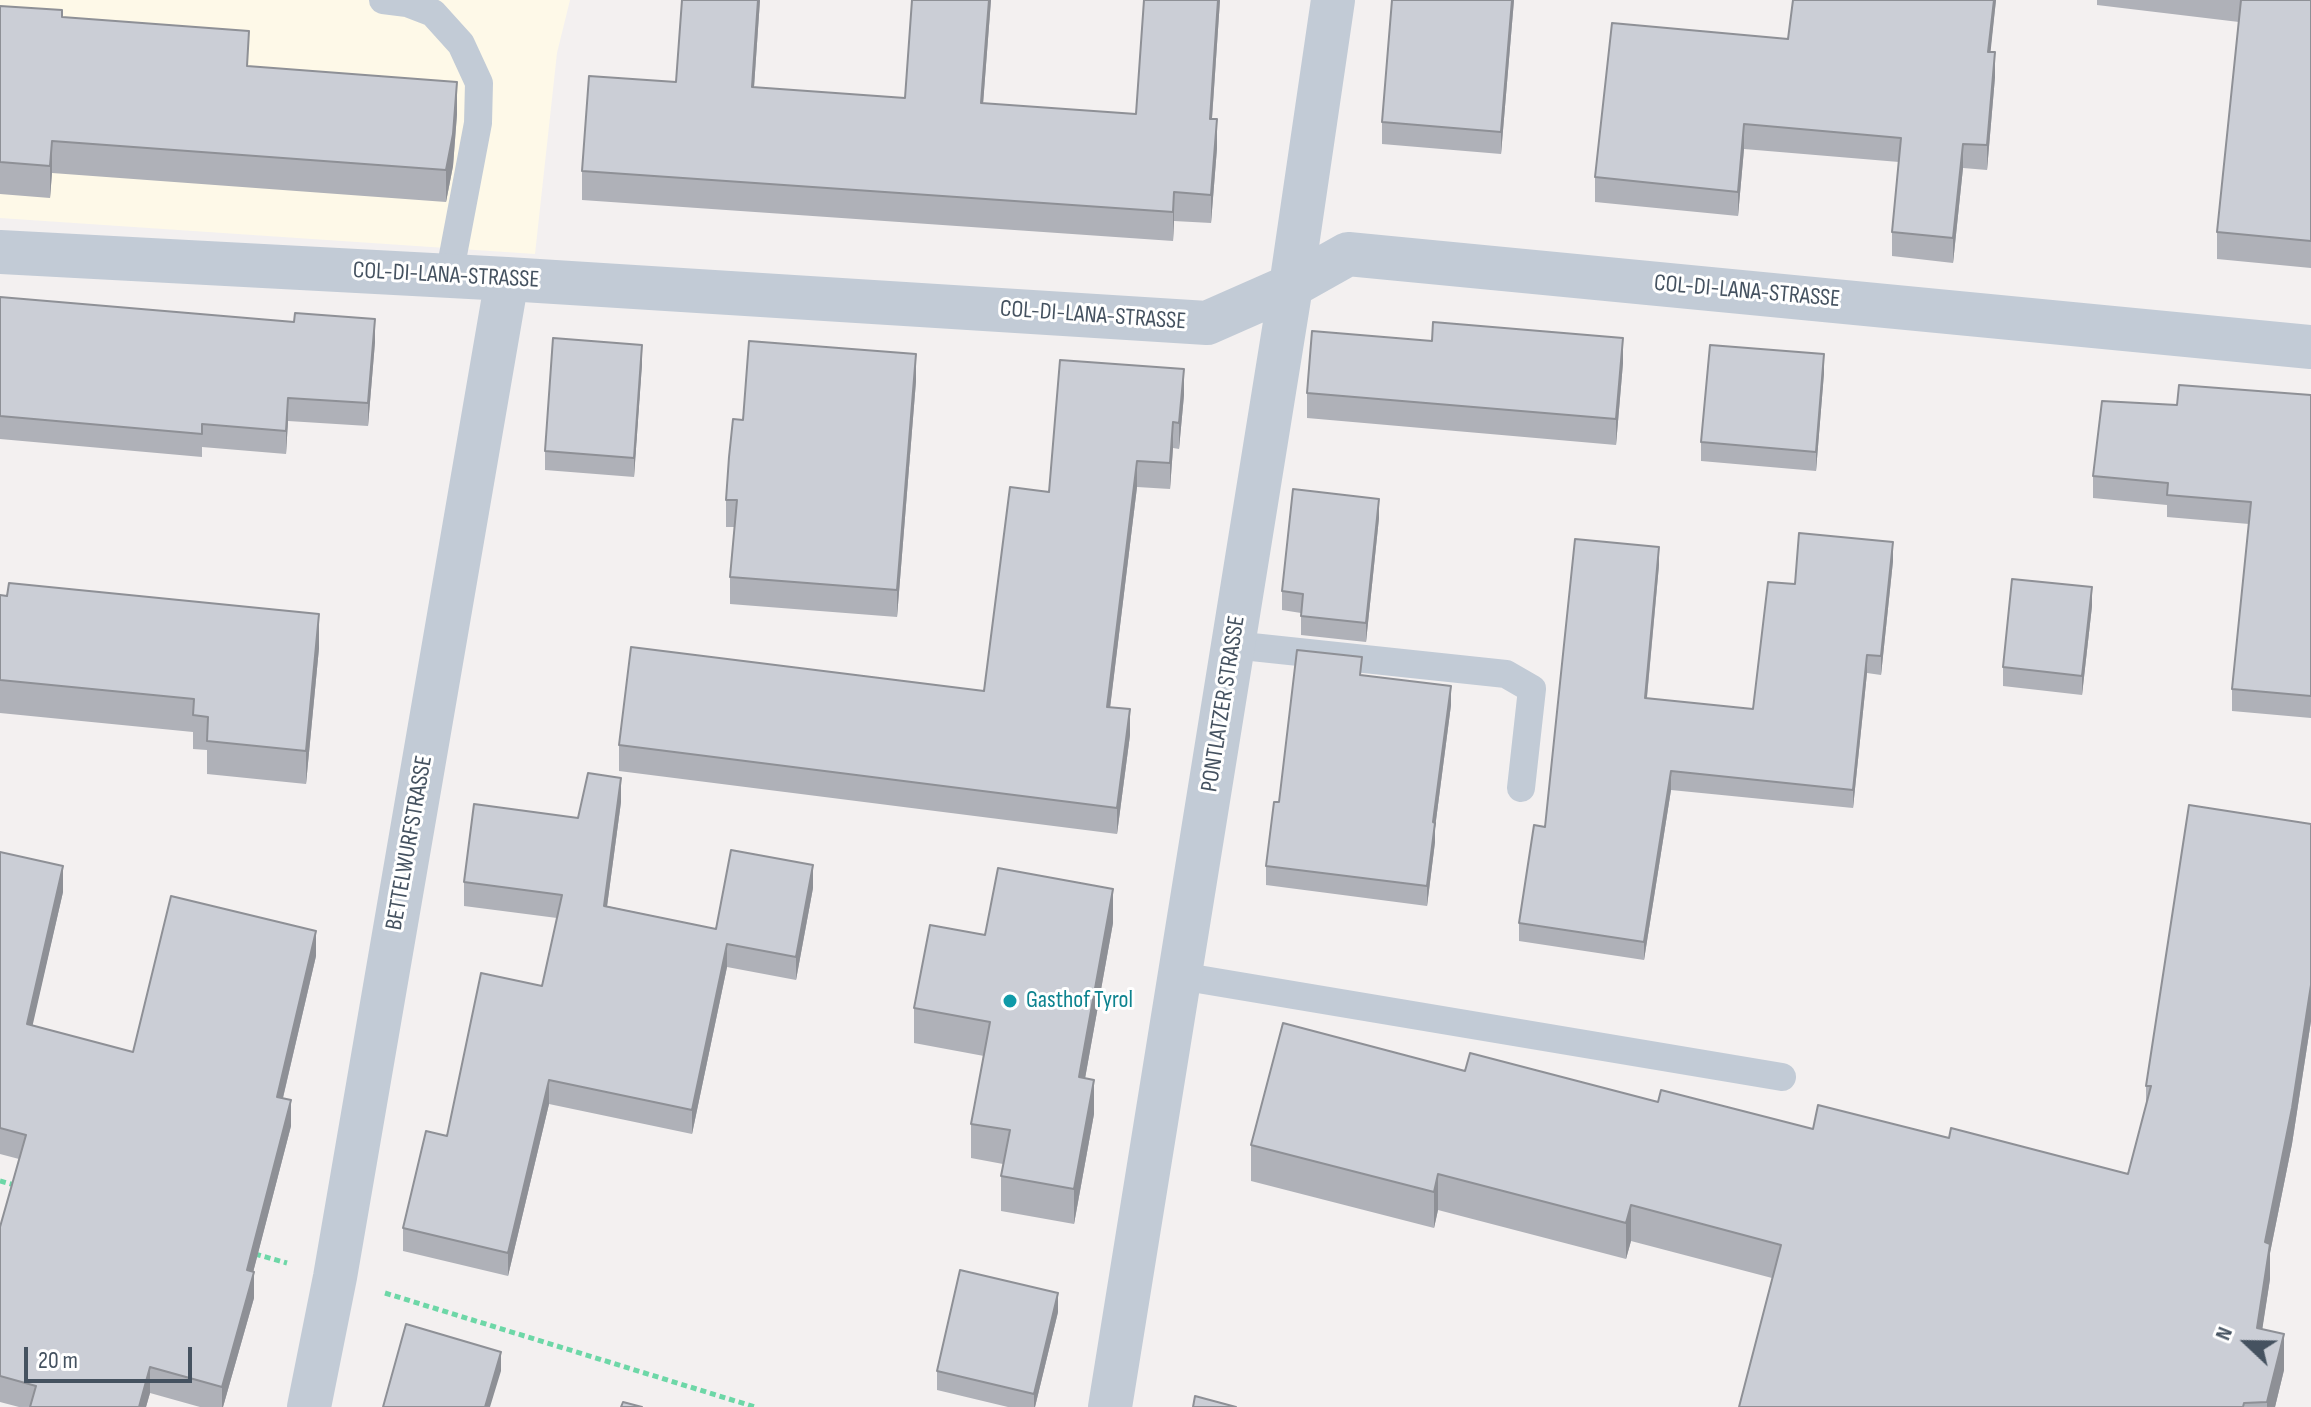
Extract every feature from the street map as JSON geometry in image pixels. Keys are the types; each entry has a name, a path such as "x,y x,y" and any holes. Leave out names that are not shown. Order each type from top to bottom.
{"street":[{"name":"PONTLATZER STRASSE","path":"1110,1407 1291,286 1333,0"},
{"name":"COL-DI-LANA-STRASSE","path":"0,252 507,279 1207,323 1291,286 1348,254 2311,347"},
{"name":"BETTELWURFSTRASSE","path":"309,1407 338,1261 507,279"}],"lane":[{"path":"383,0 407,3 433,13 461,44 479,83 478,123 449,276"},
{"path":"1233,645 1506,674 1532,689 1521,788"},
{"path":"1180,976 1782,1077"}],"shaded area":[{"path":"0,0 570,0 557,53 535,254 0,218"}],"building":[{"path":"682,0 758,0 752,87 905,98 912,0 989,0 981,103 1136,114 1144,0 1218,0 1210,119 1217,119 1211,195 1174,192 1173,212 582,171 589,76 676,82"},
{"path":"1392,0 1512,0 1501,132 1382,122"},
{"path":"1793,0 1994,0 1988,52 1995,52 1987,145 1963,144 1953,238 1892,232 1901,138 1744,124 1738,192 1595,177 1612,23 1788,39"},
{"path":"2241,0 2311,0 2311,241 2217,232"},
{"path":"0,6 62,10 62,17 249,31 247,66 457,82 453,134 446,170 52,141 50,166 0,162"},
{"path":"0,297 294,322 295,313 375,319 368,403 288,398 286,431 202,424 202,434 0,416"},
{"path":"1433,322 1623,338 1616,419 1307,393 1312,331 1432,341"},
{"path":"553,338 642,345 634,458 545,451"},
{"path":"749,341 916,354 897,590 730,577 737,500 726,500 729,457 733,419 743,420"},
{"path":"1710,345 1824,354 1816,452 1701,442"},
{"path":"1060,360 1184,369 1179,423 1173,422 1170,463 1137,461 1107,707 1130,709 1117,808 619,745 631,647 984,691 1010,487 1049,492"},
{"path":"2179,385 2311,395 2311,696 2232,689 2251,502 2167,495 2168,483 2093,476 2102,401 2177,405"},
{"path":"1293,489 1379,499 1366,623 1301,616 1303,594 1282,591"},
{"path":"1799,533 1893,542 1881,656 1867,655 1853,790 1671,771 1644,942 1519,923 1534,825 1545,827 1575,539 1659,547 1645,698 1753,709 1768,582 1795,584"},
{"path":"2012,579 2092,587 2082,676 2003,667"},
{"path":"9,583 319,614 306,751 207,741 208,717 193,715 194,699 0,680 0,595 7,596"},
{"path":"1297,650 1362,657 1360,675 1451,686 1427,886 1266,866 1274,802 1279,802"},
{"path":"588,773 621,778 604,906 716,929 731,850 813,865 796,957 727,944 692,1110 549,1080 508,1253 403,1228 426,1131 447,1136 481,973 542,986 562,895 464,882 474,804 578,818"},
{"path":"2189,805 2311,824 2311,985 2292,1108 2265,1242 2270,1244 2257,1328 2284,1334 2267,1402 2244,1403 2243,1407 1739,1407 1781,1245 1631,1205 1626,1223 1438,1174 1434,1192 1251,1145 1283,1023 1465,1071 1470,1053 1658,1102 1661,1090 1813,1129 1818,1105 1949,1138 1951,1128 2128,1174 2151,1086 2146,1086"},
{"path":"0,852 63,866 27,1024 133,1052 171,896 316,931 277,1097 291,1100 247,1270 254,1272 222,1387 150,1367 139,1407 30,1407 36,1386 0,1376 0,1227 26,1135 0,1128"},
{"path":"998,868 1113,889 1079,1077 1094,1080 1074,1189 1001,1176 1010,1130 971,1124 990,1022 914,1008 930,925 985,935"},
{"path":"960,1270 1058,1293 1034,1394 937,1371"},
{"path":"406,1324 501,1352 485,1407 383,1407"},
{"path":"1195,1396 1236,1407 1193,1407"},
{"path":"623,1402 642,1407 621,1407"}],"place":[{"name":"Gasthof Tyrol","path":"1010,1001"}]}
